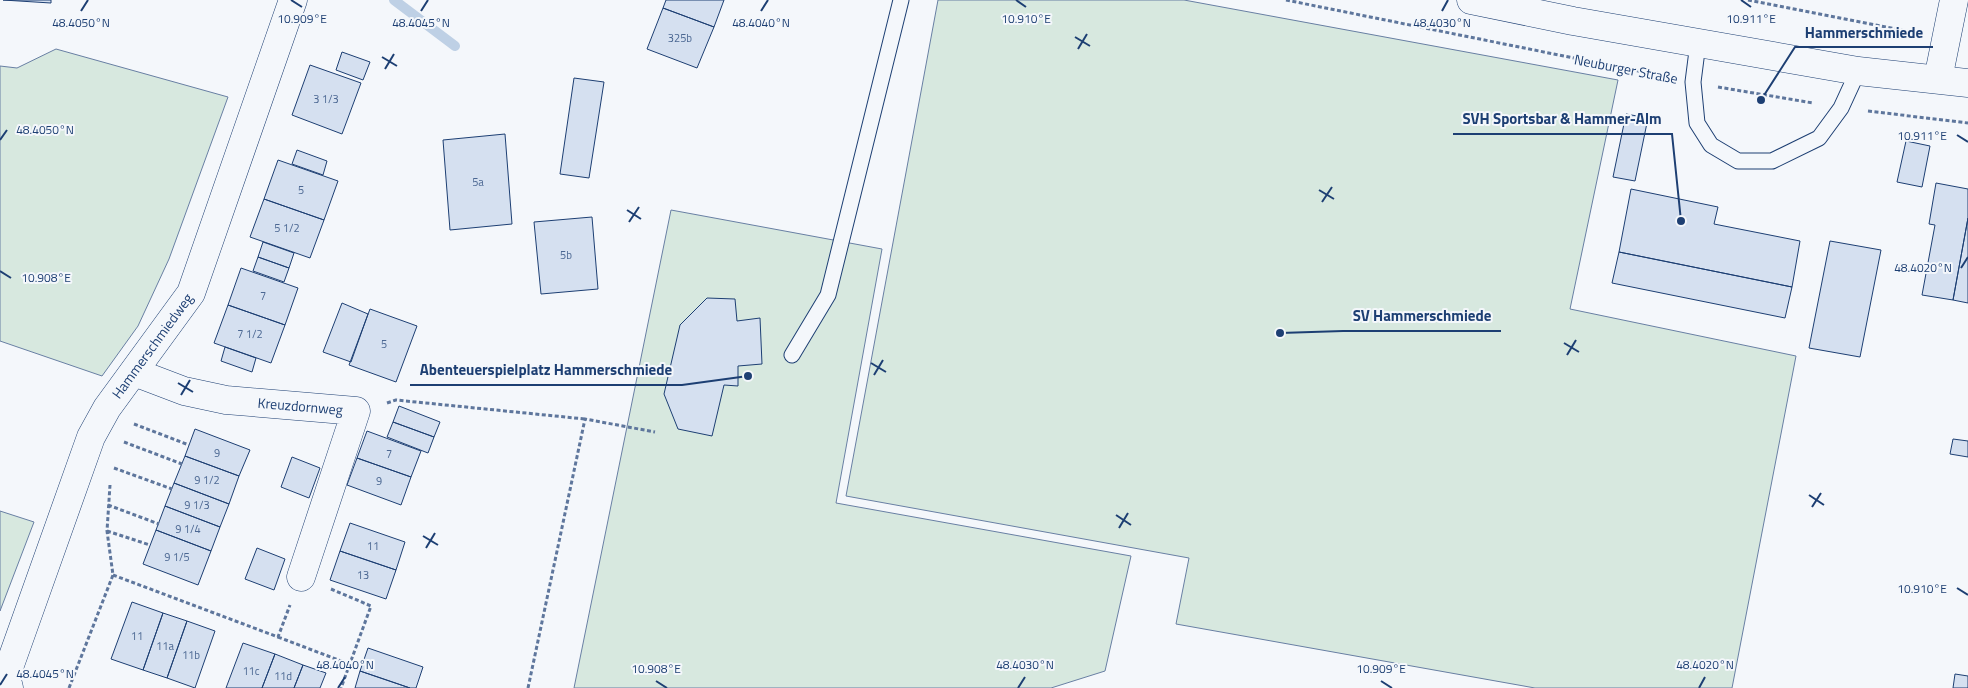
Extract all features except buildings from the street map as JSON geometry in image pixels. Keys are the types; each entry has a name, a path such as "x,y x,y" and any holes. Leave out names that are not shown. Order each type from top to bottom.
{"street":[{"name":"Hammerschmiedweg","path":"9,688 6,676 91,437 107,408 191,293 293,0"},
{"path":"1471,0 1858,71 1968,83"},
{"path":"1938,79 1954,0"},
{"name":"Kreuzdornweg","path":"134,372 184,391 226,400 356,411 301,577"}],"lane":[{"path":"792,355 828,295 901,0"},
{"path":"1698,43 1694,82 1697,123 1711,146 1738,161 1772,161 1819,138 1841,108 1858,71"}],"path":[{"name":"Neuburger Straße","path":"1286,0 1694,82 1841,108 1968,123"},
{"path":"1748,0 1946,40"},
{"path":"356,411 396,400 585,419 656,432"},
{"path":"528,688 585,419"},
{"path":"126,420 189,445"},
{"path":"117,439 182,464"},
{"path":"69,688 113,575 107,531 111,467 172,489"},
{"path":"108,505 159,524"},
{"path":"107,531 150,545"},
{"path":"113,575 349,664"},
{"path":"278,637 301,577 371,606 341,688"}],"shaded area":[{"path":"938,0 1184,0 1618,80 1570,309 1796,356 1732,688 1535,688 1176,624 1189,558 846,496"},
{"path":"56,49 228,97 169,259 138,326 102,376 0,341 0,66 17,68"},
{"path":"671,210 882,249 836,503 1131,556 1105,671 1051,688 574,688"},
{"path":"0,511 34,522 0,611"}],"waterway":[{"path":"394,0 455,46"}],"place":[{"name":"Hammerschmiede","path":"1761,100"},
{"name":"SVH Sportsbar & Hammer-Alm","path":"1681,221"},
{"name":"SV Hammerschmiede","path":"1280,333"},
{"name":"Abenteuerspielplatz Hammerschmiede","path":"748,376"}]}
